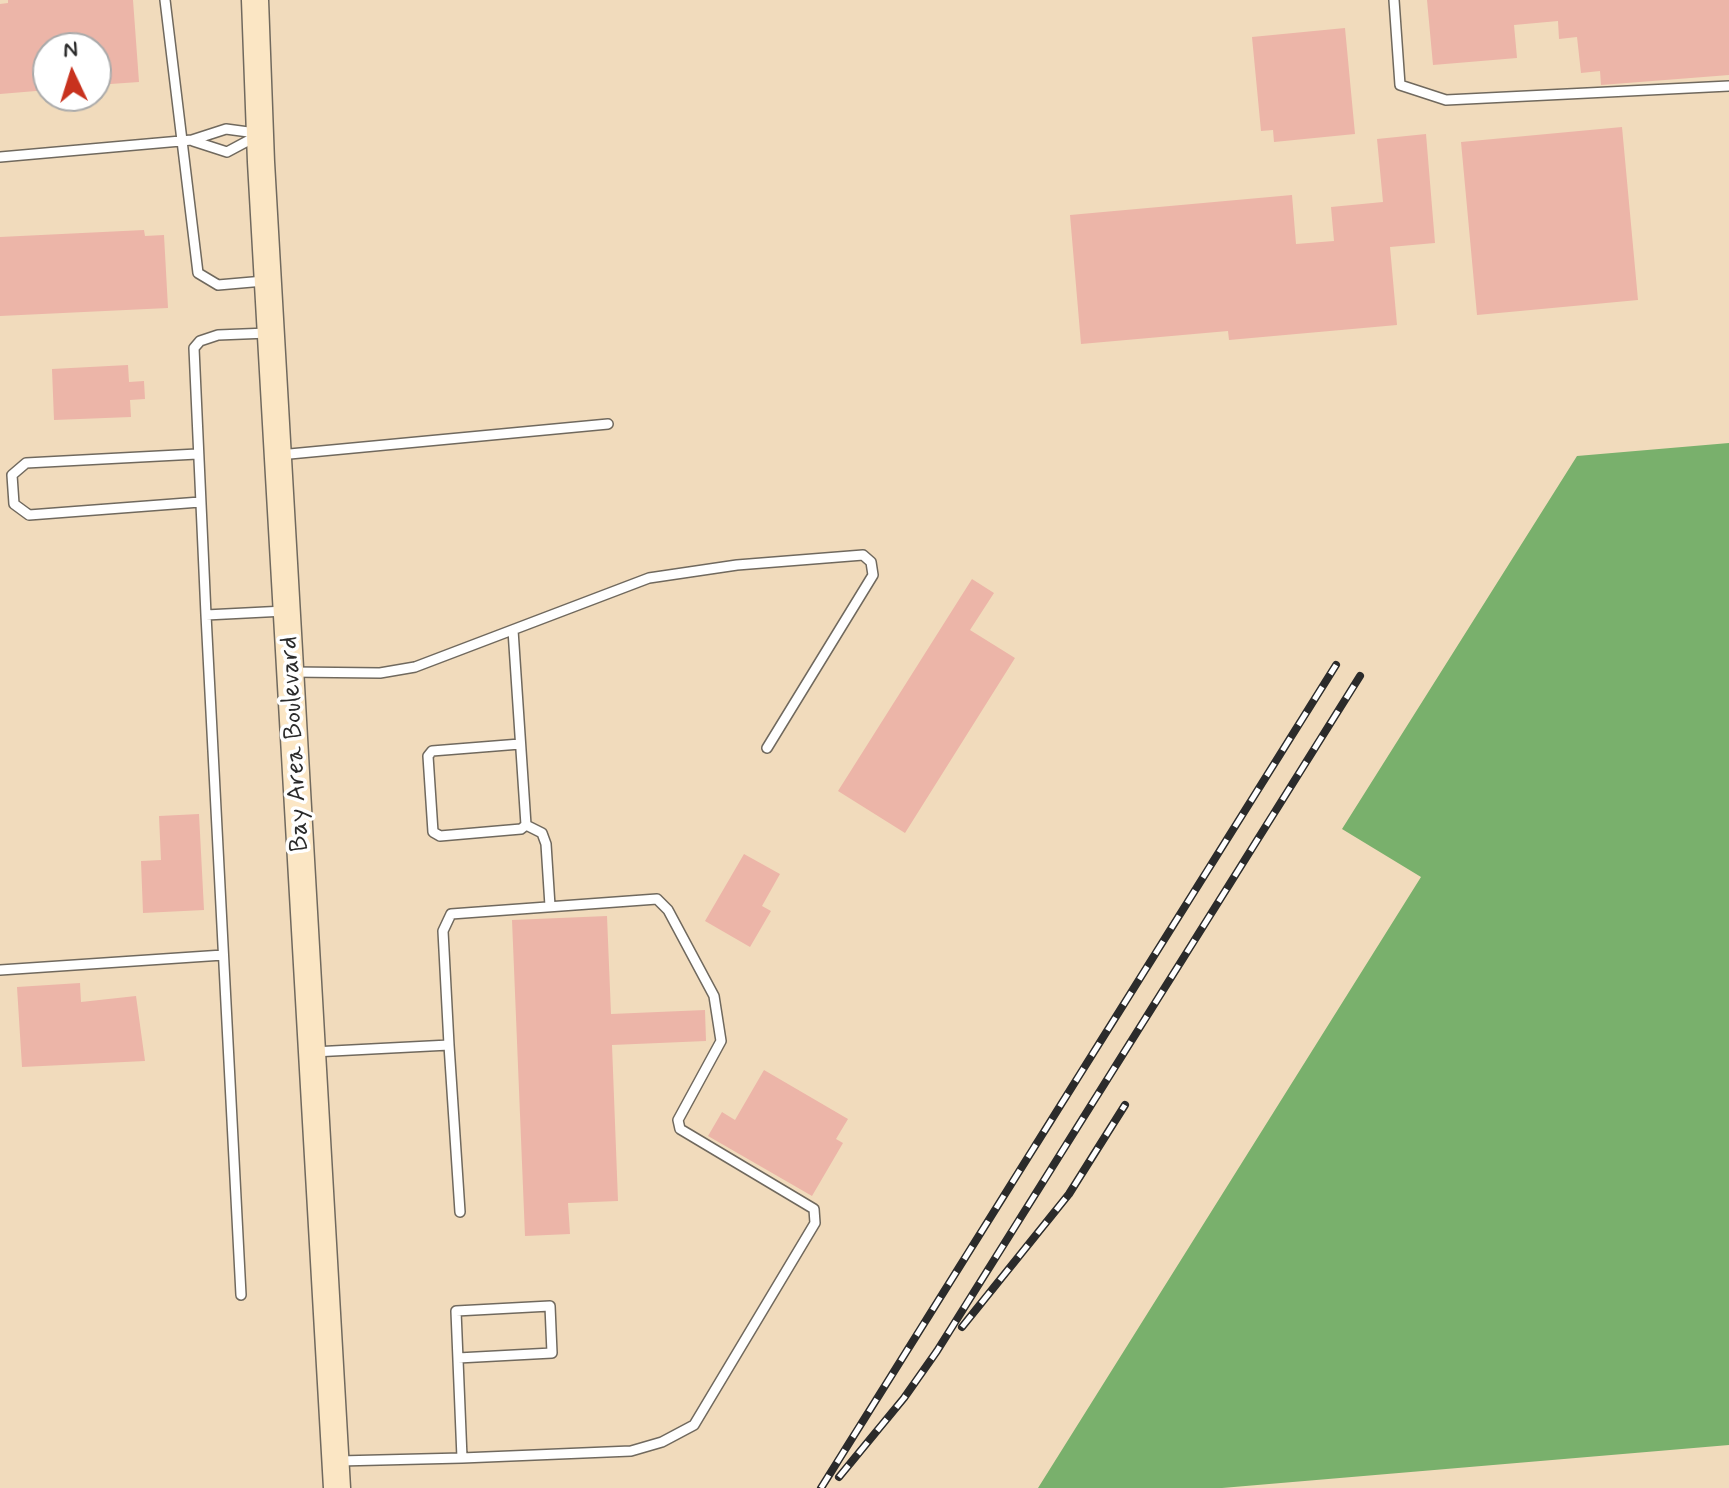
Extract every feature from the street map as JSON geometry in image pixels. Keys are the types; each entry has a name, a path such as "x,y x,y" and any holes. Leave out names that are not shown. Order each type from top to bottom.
{"main road":[{"name":"Bay Area Boulevard","path":"255,0 268,281 337,1488"}],"lane":[{"path":"165,0 187,141 198,273 218,285 268,281"},
{"path":"1394,0 1400,85 1446,100 1729,86"},
{"path":"0,157 187,141 226,129 260,134"},
{"path":"187,141 227,152 260,134"},
{"path":"241,1295 194,348 200,341 218,335 272,333"},
{"path":"279,455 608,424"},
{"path":"197,454 26,463 12,475 14,504 29,515 200,502"},
{"path":"292,672 380,673 415,667 649,578 737,565 863,555 871,562 873,575 767,748"},
{"path":"206,615 288,611"},
{"path":"513,630 526,825"},
{"path":"520,744 432,751 428,756 433,832 440,836 521,829 526,825"},
{"path":"526,825 542,833 546,844 550,906"},
{"path":"335,1461 631,1451 662,1442 694,1425 815,1223 814,1209 680,1129 678,1120 721,1041 714,996 668,910 657,899 451,914 443,931 460,1212"},
{"path":"0,970 223,955"},
{"path":"313,1052 449,1045"},
{"path":"458,1358 552,1353 550,1306 456,1311 462,1458"}],"green space":[{"path":"1729,443 1729,1445 1222,1488 1038,1488 1421,877 1342,829 1577,456"}],"building":[{"path":"8,0 133,0 139,82 112,84 112,32 32,32 32,91 0,94 0,4 8,3"},
{"path":"1427,0 1729,0 1729,75 1601,85 1600,71 1581,73 1577,37 1559,39 1558,21 1514,25 1517,58 1433,65"},
{"path":"1345,28 1355,134 1274,142 1273,130 1261,131 1252,37"},
{"path":"1622,127 1638,300 1477,315 1461,142"},
{"path":"1426,134 1435,243 1390,247 1397,325 1229,340 1228,331 1081,344 1070,215 1292,195 1296,244 1334,241 1331,207 1383,202 1377,139"},
{"path":"144,230 145,236 164,235 168,308 0,316 0,237"},
{"path":"128,365 129,382 144,381 145,399 130,400 131,417 54,420 52,369"},
{"path":"972,579 994,593 970,630 1015,658 905,833 838,791"},
{"path":"199,814 204,910 143,913 141,861 161,860 159,816"},
{"path":"744,854 780,874 762,906 771,911 750,947 705,921"},
{"path":"607,916 611,1014 705,1010 706,1041 612,1045 618,1201 568,1203 570,1234 525,1236 512,920"},
{"path":"80,983 81,1002 136,996 145,1061 22,1067 17,987"},
{"path":"764,1070 848,1119 836,1139 843,1143 812,1196 708,1136 722,1112 735,1120"}],"railway":[{"path":"821,1488 1336,665"},
{"path":"839,1477 904,1398 937,1351 1360,676"},
{"path":"962,1327 1069,1194 1125,1105"}]}
